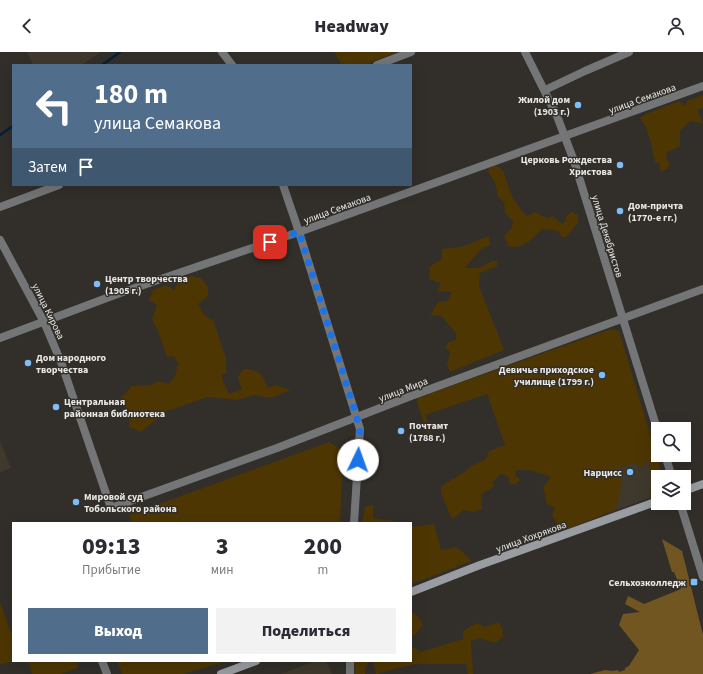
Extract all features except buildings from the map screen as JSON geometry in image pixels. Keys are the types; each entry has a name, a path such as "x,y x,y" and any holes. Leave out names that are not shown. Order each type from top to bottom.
{"main road":[{"path":"691,488 703,484"},
{"name":"улица Хохрякова","path":"412,592 480,565 651,504"},
{"path":"221,674 253,662"}],"street":[{"path":"222,52 231,64"},
{"path":"380,64 411,52"},
{"name":"улица Декабристов","path":"525,52 545,90 565,136 655,422"},
{"path":"545,90 584,71 629,52"},
{"name":"улица Семакова","path":"0,338 120,293 299,232 703,86"},
{"path":"0,206 56,186"},
{"path":"283,186 360,429 354,522"},
{"name":"улица Кирова","path":"0,240 44,322 61,362 111,508"},
{"name":"улица Мира","path":"111,508 357,418 483,369 703,289"},
{"path":"682,510 703,577"},
{"path":"102,662 107,674"},
{"path":"350,662 350,674"}],"shaded area":[{"path":"27,52 101,52 83,64 33,64"},
{"path":"334,52 396,52 367,64 341,64"},
{"path":"703,95 703,108 697,110 703,123 690,121 680,131 680,146 667,152 666,159 670,163 668,168 661,172 659,162 655,163 648,134 640,118 646,114 679,101 685,106 687,101"},
{"path":"494,165 503,170 507,184 517,205 527,216 535,212 547,218 553,216 562,224 566,221 566,216 572,212 578,215 578,223 566,237 561,237 559,231 542,229 531,240 523,245 513,247 508,246 504,236 512,228 513,221 505,213 504,202 498,197 495,183 487,170"},
{"path":"489,236 490,245 480,250 465,268 479,268 492,261 497,261 497,266 480,273 479,286 504,350 450,372 447,365 450,352 445,347 449,342 456,340 456,333 440,315 430,316 438,302 447,301 452,292 437,291 441,283 429,279 430,266 442,259 442,249 461,247"},
{"path":"191,276 201,278 208,287 208,296 198,304 204,315 213,320 226,359 226,373 221,375 229,394 242,389 238,378 243,369 253,370 259,373 264,379 268,388 275,385 291,390 270,398 254,395 237,400 207,397 165,412 141,432 129,427 130,411 119,400 132,386 151,385 158,381 168,384 175,376 178,364 174,356 167,357 152,319 157,305 149,300 153,290 167,285 174,290 180,279"},
{"path":"611,329 619,331 651,437 651,462 658,462 661,470 651,470 651,474 649,461 644,463 645,465 639,468 636,462 618,468 622,483 616,508 613,511 556,533 557,523 552,516 555,508 547,504 543,487 551,477 529,470 516,470 515,475 520,480 515,484 510,484 508,476 501,474 492,482 495,486 481,494 482,509 473,512 464,510 452,519 441,493 441,486 466,471 468,468 486,459 489,451 505,445 487,394 425,415 431,431 428,434 417,403 418,398"},
{"path":"0,441 11,468 0,472"},
{"path":"329,442 343,451 340,522 132,522 129,515"},
{"path":"649,461 651,487 649,489 651,497 613,511 616,508 618,468 636,462 639,467"},
{"path":"373,505 373,518 394,522 362,522 365,507"},
{"path":"434,524 441,550 457,547 472,561 412,584 412,527"},
{"path":"662,539 682,551 703,635 703,674 590,674 605,670 618,670 619,672 625,670 639,650 619,625 623,614 640,612 625,604 628,596 644,604 681,589 674,572 672,572"},
{"path":"0,602 12,633 12,662 0,664"},
{"path":"412,613 418,616 423,625 416,634 412,636"},
{"path":"498,622 502,627 503,637 495,643 480,638 471,641 473,674 468,674 466,664 414,664 376,674 373,662 412,662 412,648 415,648 420,652 463,639 463,631 477,623 485,627"},
{"path":"28,662 75,662 78,664 78,668 62,674 32,674"},
{"path":"117,662 224,662 183,674 122,674"},
{"path":"312,662 325,662 328,664 332,674 280,674"},
{"path":"354,662 369,662 365,668 365,674 355,674"}],"waterway":[{"path":"103,64 120,52"},
{"path":"0,135 12,127"}],"place":[{"name":"Жилой дом (1903 г.)","path":"578,105"},
{"name":"Церковь Рождества Христова","path":"620,165"},
{"name":"Дом-причта (1770-е гг.)","path":"620,211"},
{"name":"Центр творчества (1905 г.)","path":"97,284"},
{"name":"Дом народного творчества","path":"28,363"},
{"name":"Девичье приходское училище (1799 г.)","path":"602,375"},
{"name":"Центральная районная библиотека","path":"56,407"},
{"name":"Почтамт (1788 г.)","path":"401,431"},
{"name":"Нарцисс","path":"630,472"},
{"name":"Мировой суд Тобольского района","path":"76,502"},
{"name":"Сельхозколледж","path":"694,582"}],"route":[{"path":"270,242 299,232 360,429 358,460"}]}
